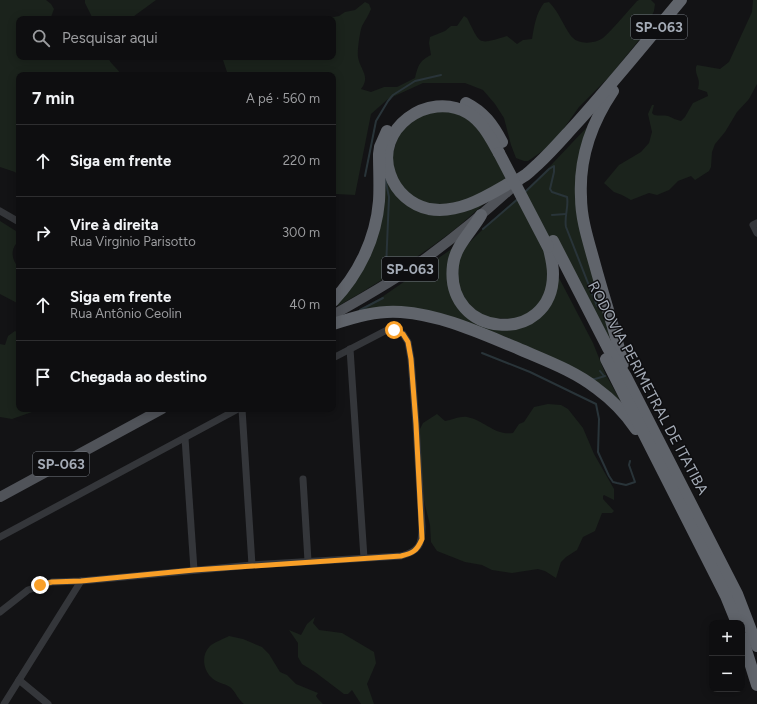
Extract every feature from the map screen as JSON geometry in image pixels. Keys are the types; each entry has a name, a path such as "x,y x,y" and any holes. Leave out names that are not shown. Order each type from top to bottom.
{"highway":[{"name":"SP-063","path":"524,177 555,147 605,92 681,0"},
{"path":"626,377 585,227 580,186 583,161 591,133 608,99 626,74 637,54"},
{"path":"336,297 352,278 369,246 375,226 379,202 380,147 389,127 400,114 410,107 428,100 443,99 461,101 476,108 487,118 494,127 502,151"},
{"path":"502,151 479,122 468,113 451,107 430,107 413,114 398,128 389,147 387,164 392,180 403,195 425,208 440,210 457,208 475,202 524,177"},
{"name":"RODOVIA PERIMETRAL DE ITATIBA","path":"502,151 641,426 649,446 726,596 736,620"},
{"path":"481,215 456,253 453,265 453,282 460,302 470,313 484,322 500,325 517,323 530,317 541,307 549,295 552,285 553,274 550,246"},
{"name":"RODOVIA PERIMETRAL DE ITATIBA","path":"550,246 626,377 737,594 757,646"},
{"path":"336,323 372,313 401,312 441,318 467,328 560,367 595,387 622,411 649,446"},
{"path":"745,646 757,684"}],"main road":[{"name":"SP-063","path":"336,313 412,268 481,215 524,177"},
{"name":"SP-063","path":"0,496 156,412"}],"street":[{"path":"0,210 16,220"},
{"path":"757,223 753,225 757,233"},
{"path":"0,612 28,590 52,582 81,581 252,565 401,556 411,554 418,548 422,539 415,409 411,359 408,342 403,334 394,330 385,331 336,356"},
{"path":"350,349 364,558"},
{"path":"0,538 233,412"},
{"path":"242,412 252,565"},
{"path":"186,438 194,570"},
{"path":"303,480 308,562"},
{"path":"4,704 81,581"},
{"path":"19,680 48,704"}],"shaded area":[{"path":"0,0 46,0 54,9 51,16 16,16 16,60 109,60 119,72 16,72 16,173 0,167"},
{"path":"85,0 156,0 134,16 92,16"},
{"path":"651,0 655,4 654,11 643,35 610,76 579,107 562,131 544,150 528,161 516,158 504,118 483,90 465,83 423,83 388,99 371,114 355,195 336,194 336,72 227,72 223,60 336,60 336,17 345,12 355,10 365,2 369,4 371,9 361,29 358,57 365,77 364,84 361,89 371,92 384,87 397,87 415,78 420,64 424,59 431,55 429,43 430,37 445,31 451,26 457,26 464,16 467,18 478,38 481,40 490,41 507,36 517,44 523,40 532,39 539,11 544,3 549,2 556,10 571,36 578,41 586,43 603,38 637,1"},
{"path":"753,0 757,0 757,84 749,99 737,112 725,132 715,144 709,171 695,180 691,176 678,181 669,190 657,195 649,193 631,200 614,192 604,183 619,165 641,152 649,143 652,132 648,114 652,105 654,105 652,113 654,115 668,116 681,121 693,103 708,96 707,92 698,89 699,82 696,67 697,65 720,69 729,62 752,12"},
{"path":"425,112 453,112 475,123 508,179 459,205 425,205 400,188 391,160 399,133"},
{"path":"589,125 577,174 613,346 555,238 547,264 548,288 536,309 518,319 487,318 468,305 457,285 457,265 464,248 489,223 535,182"},
{"path":"383,175 411,207 485,203 454,230 423,253 338,306 354,283"},
{"path":"0,221 16,231 16,244 13,251 13,258 16,265 16,302 0,294"},
{"path":"453,248 452,256 464,311 522,328 558,276 593,343 605,373 621,402 454,320 357,311 382,297"},
{"path":"16,332 16,412 32,412 12,419 0,417 0,344 5,345 8,336"},
{"path":"548,404 561,405 568,409 583,428 594,454 614,489 614,500 604,495 603,499 614,511 612,513 602,513 595,531 583,537 577,550 561,562 556,578 545,571 538,569 512,573 492,570 482,565 465,562 437,551 431,542 430,525 424,501 419,431 423,423 437,414 445,421 467,417 479,421 495,430 513,433 519,424 524,422 534,407"},
{"path":"315,617 313,623 319,630 342,633 374,652 376,663 367,684 374,704 361,704 352,690 348,694 344,694 302,664 298,657 298,643 289,630 301,635 307,624"},
{"path":"229,636 243,639 262,647 269,654 280,672 287,675 296,684 318,693 316,696 323,704 244,704 230,687 218,682 208,674 204,662 205,654 210,646"}],"waterway":[{"path":"365,176 376,121 388,101 393,95 415,81 441,75"},
{"path":"525,192 554,166 550,189 552,192 567,197 566,227 597,306"},
{"path":"385,178 389,197 386,268"},
{"path":"483,229 519,198"},
{"path":"552,215 566,214"},
{"path":"360,310 383,298"},
{"path":"482,353 530,372 596,404 599,419 598,452 613,482 626,485 635,482 629,465 630,461"},
{"path":"600,371 604,376"},
{"path":"592,379 605,376"}],"route":[{"path":"40,585 52,582 81,581 252,565 401,556 411,554 418,548 422,539 416,424 411,359 408,342 403,334 394,330"}]}
